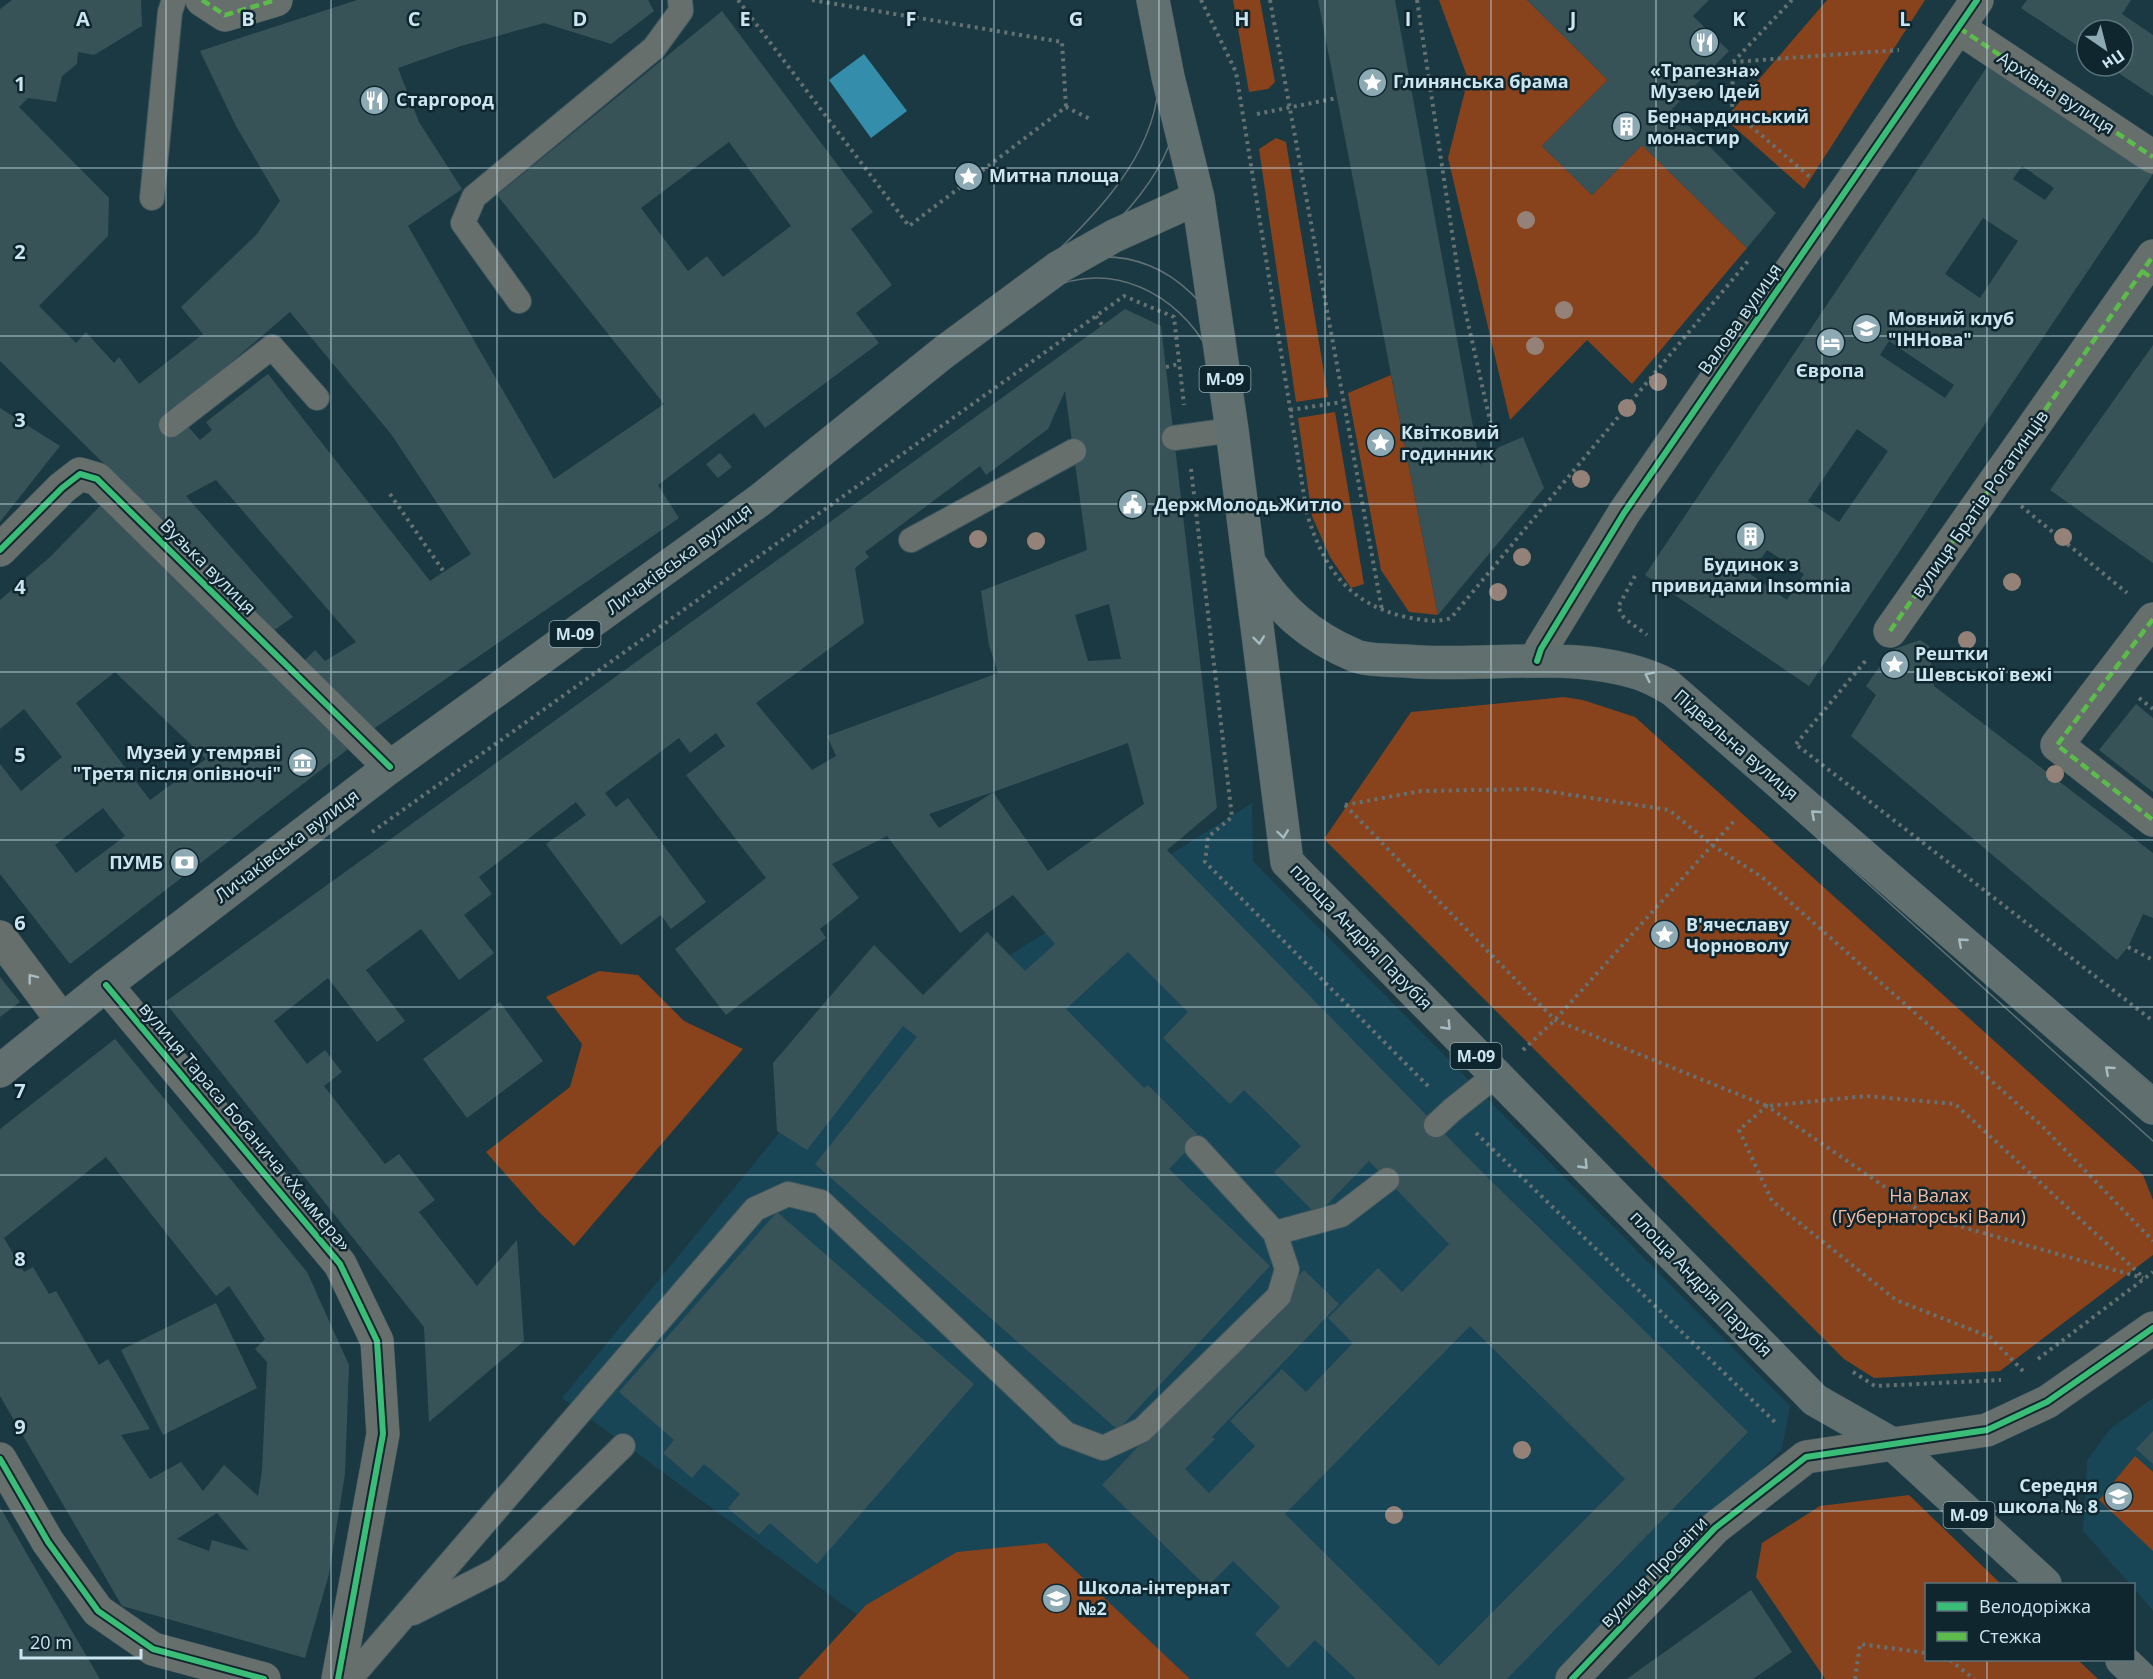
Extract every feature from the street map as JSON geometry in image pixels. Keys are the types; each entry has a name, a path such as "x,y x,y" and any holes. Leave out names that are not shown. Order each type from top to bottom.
{"main road":[{"name":"площа Андрія Парубія","path":"1153,0 1168,77 1197,198 1232,430 1287,862 1815,1400 1894,1445"},
{"name":"Личаківська вулиця","path":"0,1071 106,985 390,767 760,500 944,352 1059,267 1114,236 1197,198"},
{"name":"Підвальна вулиця","path":"1249,561 1272,598 1305,628 1358,657 1439,664 1537,661 1610,665 1640,671 1666,684 2153,1108"},
{"name":"М-09","path":"1894,1445 2044,1583"},
{"path":"2124,1661 2142,1679"}],"street":[{"path":"202,0 225,15 276,0"},
{"name":"Валова вулиця","path":"1537,661 1546,639 1624,513 1977,0"},
{"name":"Архівна вулиця","path":"1959,28 2153,157"},
{"name":"вулиця Братів Рогатинців","path":"1890,631 2149,269"},
{"name":"Вузька вулиця","path":"0,550 62,488 80,474 110,481 390,767"},
{"path":"2144,610 2057,745 2153,820"},
{"path":"0,937 62,1020"},
{"name":"вулиця Тараса Бобанича «Хаммера»","path":"106,985 340,1264 377,1341 383,1434 338,1679"},
{"name":"вулиця Просвіти","path":"1572,1679 1715,1528 1806,1457 1987,1430 2047,1402 2153,1328"},
{"path":"0,1459 48,1542 98,1611 153,1649 264,1679"}],"lane":[{"path":"152,198 170,12 174,0"},
{"path":"519,302 463,223 474,198 654,48 681,11 680,0"},
{"path":"171,425 272,347 317,398"},
{"path":"1181,437 1232,430"},
{"path":"911,540 1074,451"},
{"path":"1444,1117 1496,1075"},
{"path":"351,1679 755,1209 788,1194 821,1202 1066,1434 1103,1448 1142,1430 1279,1296 1287,1269 1275,1233 1197,1148"},
{"path":"1275,1233 1341,1215 1387,1180"},
{"path":"403,1617 497,1570 622,1446"}],"path":[{"path":"738,0 909,226 1066,107"},
{"path":"812,0 1062,42 1066,107"},
{"path":"1201,0 1236,72 1307,514 1324,560 1347,590 1382,611 1441,622 1451,618 1750,260"},
{"path":"1270,0 1382,611"},
{"path":"1417,0 1461,292 1491,425"},
{"path":"1792,0 1733,62 1732,110 1815,182"},
{"path":"1733,62 1903,49"},
{"path":"1411,85 1428,82"},
{"path":"1257,114 1337,98"},
{"path":"1066,107 1090,119"},
{"path":"368,834 1124,296 1174,317 1179,364 1181,437 1232,817 1208,837 1205,862 1444,1117 1778,1425"},
{"path":"1096,316 1102,325"},
{"path":"1166,366 1179,364"},
{"path":"1290,411 1342,402"},
{"path":"1994,487 2032,514 2144,610"},
{"path":"390,494 444,572"},
{"path":"1635,576 1618,607 1624,618 1653,639"},
{"path":"1796,744 1890,631"},
{"path":"1786,737 2153,1021"},
{"path":"2144,1278 1930,1218 1767,1106 1555,1020 1345,805 1421,791 1533,789 1669,810 1712,845 1762,877 2042,1125 2153,1241"},
{"path":"1496,1075 1555,1020 1734,821"},
{"path":"2128,947 2153,960"},
{"path":"2023,1371 1990,1337 1896,1300 1772,1201 1739,1130 1767,1106 1866,1096 1955,1104 2144,1278"},
{"path":"2017,1375 2153,1272"},
{"path":"1853,1372 1875,1386 2012,1379"},
{"path":"1855,1679 1860,1644 1925,1653"},
{"path":"1952,1661 1974,1679"}],"shaded area":[{"path":"1252,803 1253,861 1790,1406 1782,1449 1562,1679 862,1679 886,1636 562,1398 835,1065"},
{"name":"Середня школа № 8","path":"2153,1398 2153,1611 2135,1589 2135,1583 2129,1583 2083,1531 2087,1461 2109,1430"}],"green space":[{"path":"1233,0 1260,0 1275,82 1268,89 1249,92"},
{"path":"1439,0 1527,0 1608,80 1542,146 1592,195 1642,145 1747,248 1632,384 1587,340 1510,420 1448,158 1468,79"},
{"path":"1827,0 1925,0 1804,189 1725,119"},
{"path":"1276,138 1286,142 1328,397 1296,402 1259,149"},
{"path":"1391,375 1438,615 1409,612 1381,570 1348,393"},
{"path":"1335,412 1364,584 1351,588 1330,557 1312,516 1298,418"},
{"name":"На Валах (Губернаторські Вали)","path":"1564,697 1583,700 1635,717 2143,1175 2153,1200 2153,1255 2000,1371 1874,1378 1844,1359 1324,839 1411,712"},
{"path":"599,971 638,975 684,1021 743,1049 574,1246 539,1212 486,1152 570,1087 582,1044 546,997"},
{"path":"2135,1456 2153,1472 2153,1551 2099,1500"},
{"path":"1909,1495 2000,1583 1925,1583 1925,1661 2079,1661 2098,1679 1825,1679 1756,1577 1762,1543 1820,1506"},
{"name":"Школа-інтернат №2","path":"1046,1543 1190,1679 798,1679 866,1605 957,1552"}],"water":[{"path":"864,54 907,111 871,138 829,80"}],"building":[{"path":"12,0 141,0 142,26 94,55 78,52 77,64 62,76 56,102 28,98 19,107 109,198 108,236 39,306 76,343 86,332 114,363 119,357 139,384 203,334 181,307 256,235 280,201 236,126 200,51 357,0 648,0 654,11 611,44 544,23 461,46 398,68 419,122 462,189 408,226 554,479 664,404 497,195 722,11 873,212 851,229 892,285 856,313 879,343 765,428 754,413 658,485 679,518 369,732 300,665 315,650 325,661 356,642 216,480 186,496 293,617 273,631 0,361 0,9","holes":["729,142 791,226 723,277 707,256 688,271 641,208","290,312 391,434 471,554 430,581 268,374 206,422 212,430 200,440 184,422 166,418"]},
{"path":"1318,0 1395,0 1480,465 1499,447 1523,437 1544,488 1438,615"},
{"name":"Бернардинський монастир","path":"1527,0 1709,0 1693,16 1729,51 1672,109 1776,213 1747,248 1642,145 1592,195 1542,146 1608,80"},
{"path":"2027,0 2131,0 2122,14 2128,18 2075,18 2075,44 2021,8"},
{"path":"2135,23 2153,35 2153,96 2126,78 2135,78"},
{"path":"1993,58 2153,165 2153,174 1809,686 1645,575","holes":["2022,166 2054,188 2045,200 2013,179","1983,218 2018,241 1980,298 1945,274","1889,341 1954,385 1945,398 1880,355","1857,429 1888,451 1839,522 1808,501","1767,550 1804,574 1787,600 1750,574"]},
{"path":"1125,309 1161,326 1217,808 1167,850 1484,1174 1748,1432 1507,1679 1356,1679 1315,1640 1288,1668 1255,1634 1280,1607 1233,1561 1207,1587 1102,1485 1304,1270 1339,1304 1212,1437 1215,1439 1185,1469 1209,1493 1255,1446 1230,1421 1282,1369 1306,1392 1353,1343 1328,1318 1378,1268 1402,1292 1449,1244 1369,1161 1317,1215 1274,1172 1301,1146 1244,1090 1230,1104 1163,1038 1188,1012 1128,952 1066,1009 1144,1088 1148,1085 1200,1137 1169,1169 1270,1266 1118,1430 815,1164 917,1037 903,1026 807,1150 777,1131 773,1063 874,945 923,995 987,932 1025,971 1055,944 1013,895 960,933 887,836 832,864 859,898 820,929 826,938 726,1015 675,949 766,878 686,775 725,746 716,733 690,753 679,738 605,793 616,807 628,798 706,902 671,929 661,915 621,945 546,844 586,815 576,802 479,877 492,894 464,915 494,953 459,980 421,929 366,970 405,1021 377,1042 328,978 274,1021 307,1064 325,1050 342,1072 324,1086 385,1164 399,1154 435,1200 419,1212 477,1286 517,1240 524,1341 429,1422 424,1327 165,1002","holes":["1065,391 1087,550 981,591 989,645 998,673 827,736 836,756 812,770 756,703 864,623 855,568 869,557 865,552 980,466 986,475 1048,429","1109,604 1121,659 1088,661 1075,615","1128,743 1144,804 1048,871 993,792","993,792 939,828 929,814","1470,1326 1625,1479 1439,1666 1285,1514"]},
{"path":"2153,345 2153,563 2050,490"},
{"path":"0,408 60,446 0,522"},
{"path":"720,453 732,467 718,478 706,464"},
{"path":"101,505 352,746 70,964 0,874 0,764 21,791 62,757 24,709 0,729 0,600 50,557","holes":["115,672 206,759 150,800 76,703","103,808 125,836 76,873 55,845"]},
{"path":"1920,640 1929,646 1934,686 2153,853 2153,918 2143,914 2128,947 2117,960 1851,736 1876,695 1866,686 1891,650"},
{"path":"2136,704 2153,718 2153,792 2099,750"},
{"path":"0,977 20,1002 0,1017"},
{"path":"500,1002 543,1061 467,1118 423,1059"},
{"path":"115,1039 307,1272 349,1365 345,1474 329,1574 305,1658 122,1606 0,1396 0,1129","holes":["106,1157 216,1296 229,1286 265,1339 255,1349 267,1362 262,1471 258,1496 224,1465 203,1491 181,1462 150,1479 121,1435 150,1429 108,1359 99,1365 56,1291 49,1294 33,1267 24,1272 4,1238","217,1513 249,1551 212,1540 209,1551 177,1539"]},
{"path":"777,1212 974,1384 817,1564 770,1523 759,1535 728,1508 740,1494 704,1464 692,1478 663,1453 674,1440 619,1392"},
{"path":"216,1303 257,1388 163,1435 121,1350"},
{"path":"2153,1431 2153,1464 2136,1449"},
{"path":"0,1507 31,1561 100,1679 0,1679"},
{"path":"1751,1590 1792,1652 1753,1679 1627,1679"}],"tram line":[{"path":"1143,0 1183,181 1202,288 1243,569 1255,591 1274,613 1309,640 1362,666 1604,678 1634,688 1662,702 1680,714 2153,1141"},
{"path":"1162,0 1177,76 1207,192 1256,538 1269,574 1285,599 1307,616 1346,638 1398,650 1541,649 1601,653 1640,660 1663,672 1779,763 2153,1085"},
{"path":"0,1056 383,761 646,571 1049,259 1103,204 1119,183 1145,138 1154,114 1158,89"},
{"path":"0,1081 111,991 423,754 659,584 1061,274 1121,218 1155,173 1168,148 1176,122 1178,95"},
{"path":"1040,271 1070,261 1098,257 1124,258 1149,265 1171,277 1192,294 1211,316 1228,342"},
{"path":"1049,289 1072,281 1096,278 1119,280 1140,287 1161,298 1179,313 1195,330 1208,350"}],"marked path":[{"path":"202,0 225,15 276,0"},
{"path":"1959,28 2153,157"},
{"path":"1890,631 2153,256"},
{"path":"2142,271 2153,279"},
{"path":"2153,619 2057,745 2153,820"}],"cycle path":[{"path":"1537,661 1541,649 1624,513 1977,0"},
{"path":"0,550 62,488 80,474 97,479 390,767"},
{"path":"106,985 340,1264 377,1341 383,1434 338,1679"},
{"path":"1572,1679 1715,1528 1806,1457 1987,1430 2047,1402 2153,1328"},
{"path":"0,1459 48,1542 98,1611 153,1649 264,1679"}],"place":[{"name":"«Трапезна» Музею Ідей","path":"1705,42"},
{"name":"Глинянська брама","path":"1372,82"},
{"name":"Старгород","path":"375,100"},
{"name":"Бернардинський монастир","path":"1626,127"},
{"name":"Митна площа","path":"968,176"},
{"name":"Мовний клуб \"ІННова\"","path":"1867,329"},
{"name":"Європа","path":"1830,342"},
{"name":"Квітковий годинник","path":"1380,443"},
{"name":"ДержМолодьЖитло","path":"1133,505"},
{"name":"Будинок з привидами Insomnia","path":"1751,536"},
{"name":"Рештки Шевської вежі","path":"1894,664"},
{"name":"Музей у темряві \"Третя після опівночі\"","path":"302,763"},
{"name":"ПУМБ","path":"184,863"},
{"name":"В'ячеславу Чорноволу","path":"1665,935"},
{"name":"Середня школа № 8","path":"2119,1496"},
{"name":"Школа-інтернат №2","path":"1057,1598"}]}
